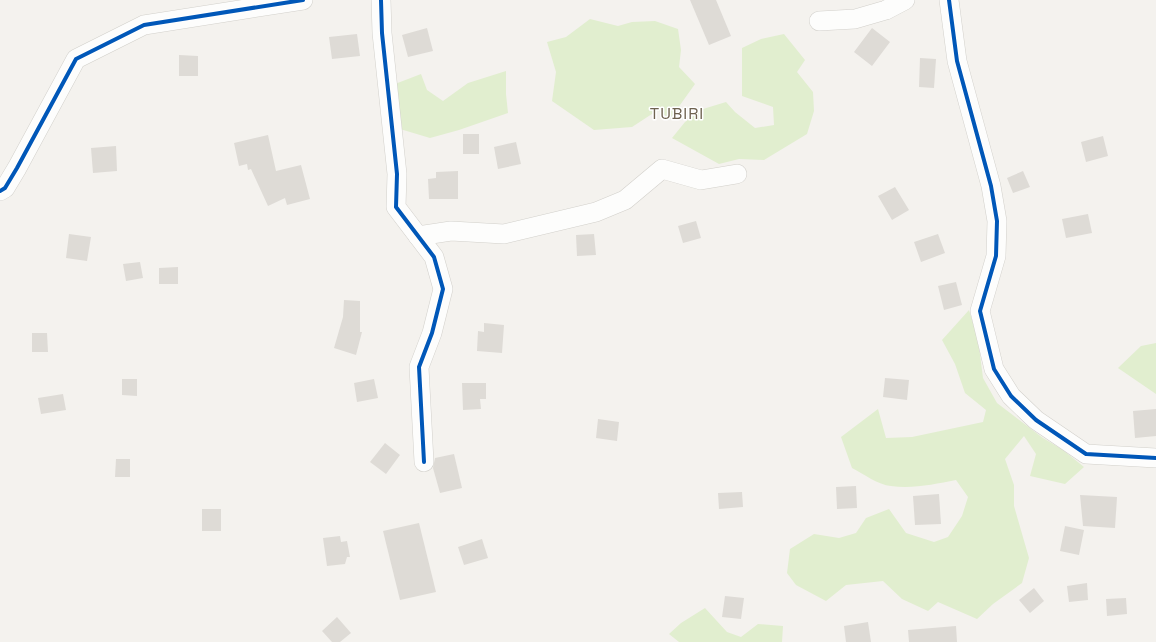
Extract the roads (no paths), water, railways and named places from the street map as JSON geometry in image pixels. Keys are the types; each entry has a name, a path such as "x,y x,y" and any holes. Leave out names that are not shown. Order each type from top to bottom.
{"street":[{"path":"0,191 5,188 18,168 76,59 144,25 303,0"},
{"path":"381,0 382,33 397,174 396,208 434,257 443,289 432,333 419,367 424,462"},
{"path":"819,21 855,20 886,10 905,0"},
{"path":"949,0 956,61 991,186 997,221 996,256 980,311 994,369 1011,396 1036,420 1086,454 1156,458"},
{"path":"418,236 451,231 504,234 596,212 625,200 662,169 701,180 738,174"}],"district":[{"name":"TUBIRI","path":"677,113"}]}
